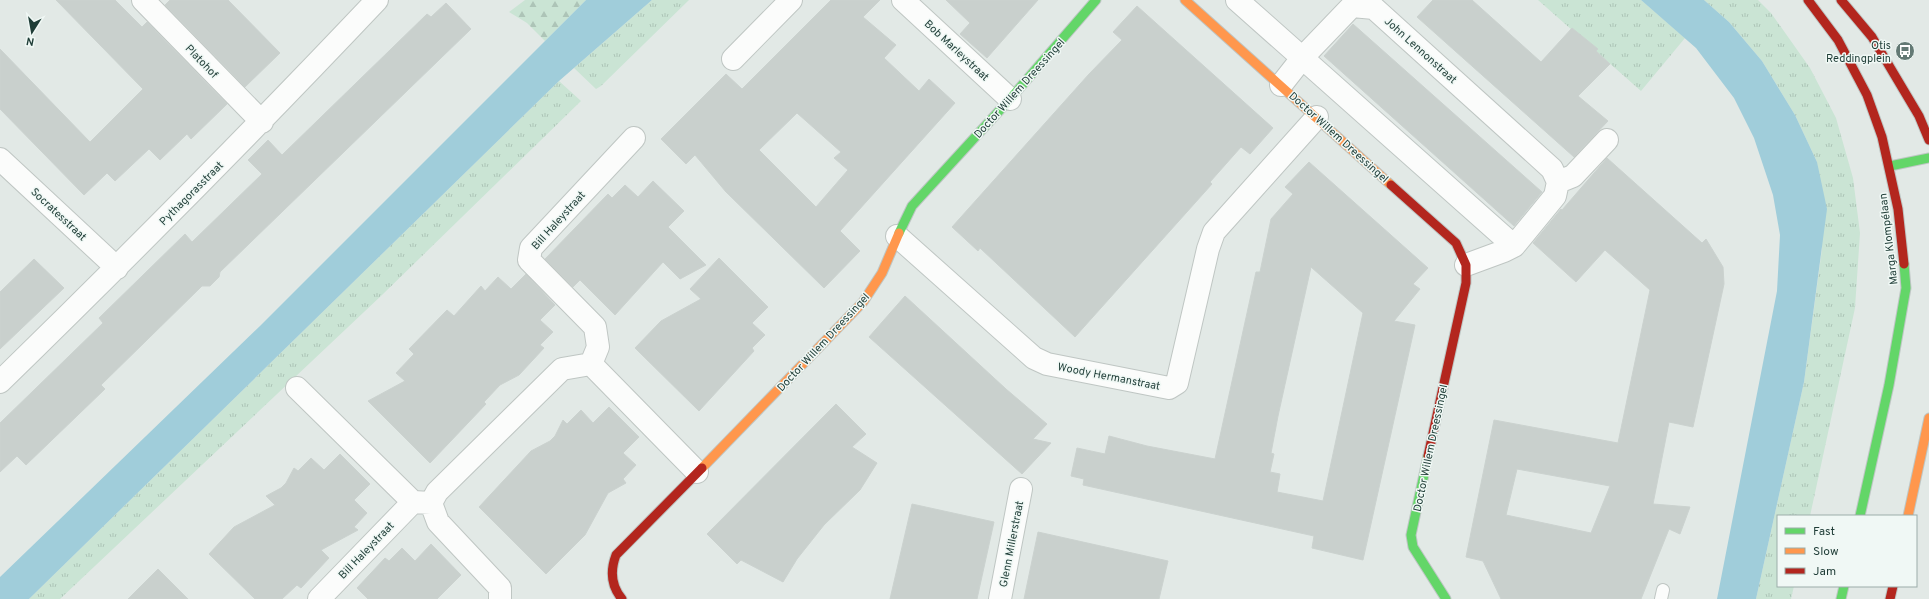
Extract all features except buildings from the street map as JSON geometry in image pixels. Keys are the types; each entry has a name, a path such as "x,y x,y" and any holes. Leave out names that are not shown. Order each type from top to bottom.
{"street":[{"name":"Platohof","path":"143,0 262,122"},
{"name":"Pythagorasstraat","path":"0,382 117,268 262,122 377,0"},
{"path":"733,59 791,0"},
{"name":"Bob Marleystraat","path":"903,0 1010,99"},
{"name":"Doctor Willem Dreessingel","path":"622,599 615,588 612,578 612,565 616,555 834,334 868,296 878,281 897,236 912,206 1010,99 1096,0"},
{"name":"Doctor Willem Dreessingel","path":"1185,0 1456,242 1466,265 1466,283 1411,535 1413,547 1439,596"},
{"path":"1237,0 1303,57 1514,246"},
{"name":"Marga Klompélaan","path":"1808,0 1838,40 1867,94 1882,137 1890,166 1898,209 1906,288 1889,385 1860,515"},
{"path":"1841,0 1872,37 1919,116 1929,140"},
{"name":"John Lennonstraat","path":"1281,85 1303,57 1352,6 1374,8 1552,169 1558,182"},
{"name":"Woody Hermanstraat","path":"897,236 1034,358 1046,364 1169,388 1177,383 1208,249 1214,232 1317,117"},
{"name":"Bill Haleystraat","path":"319,599 422,503 437,492 562,369 591,364 598,347 595,327 529,260 531,248 634,138"},
{"path":"1466,265 1514,246 1555,196 1558,182 1573,176 1607,140"},
{"path":"1890,166 1929,158"},
{"name":"Socratesstraat","path":"0,159 117,268"},
{"path":"591,364 697,472"},
{"path":"297,388 422,503 500,588 500,599"},
{"path":"1908,515 1929,418"},
{"name":"Glenn Millerstraat","path":"1000,599 1021,489"},
{"path":"1841,599 1844,587"},
{"path":"1890,599 1893,587"}],"green space":[{"path":"525,0 586,0 545,41 527,23 509,12"},
{"path":"652,0 689,0 601,86 596,89 574,68"},
{"path":"1538,0 1641,0 1685,38 1641,91"},
{"path":"1704,0 1758,0 1771,13 1810,68 1836,118 1853,178 1860,233 1855,308 1810,515 1777,515 1777,587 1794,587 1791,599 1756,599 1804,382 1822,249 1817,162 1795,115 1762,61 1729,22"},
{"path":"559,81 581,101 382,295 60,599 29,599"}],"water":[{"path":"586,0 652,0 559,81 29,599 0,599 0,577 260,326"},
{"path":"1641,0 1704,0 1729,22 1762,61 1795,115 1817,162 1827,209 1804,382 1756,599 1717,599 1777,291 1780,235 1773,195 1754,138 1734,98 1696,48"}],"traffic: fast":[{"path":"899,233 912,206 1010,99 1096,0"},
{"path":"1890,166 1929,158"},
{"path":"1860,515 1889,385 1906,288 1904,264"},
{"path":"1428,456 1411,535 1413,547 1446,599"},
{"path":"1841,599 1844,587"}],"traffic: slow":[{"path":"1185,0 1391,185"},
{"path":"702,468 863,302 882,273 899,233"},
{"path":"1908,515 1929,418"}],"traffic: jam":[{"path":"1808,0 1838,40 1867,95 1882,137 1898,209 1904,264"},
{"path":"1841,0 1872,37 1919,116 1929,140"},
{"path":"1391,185 1456,243 1466,265 1466,283 1428,456"},
{"path":"622,599 614,584 612,573 616,555 702,468"},
{"path":"1890,599 1893,587"}],"place":[{"name":"Otis Reddingplein","path":"1905,51"}]}
